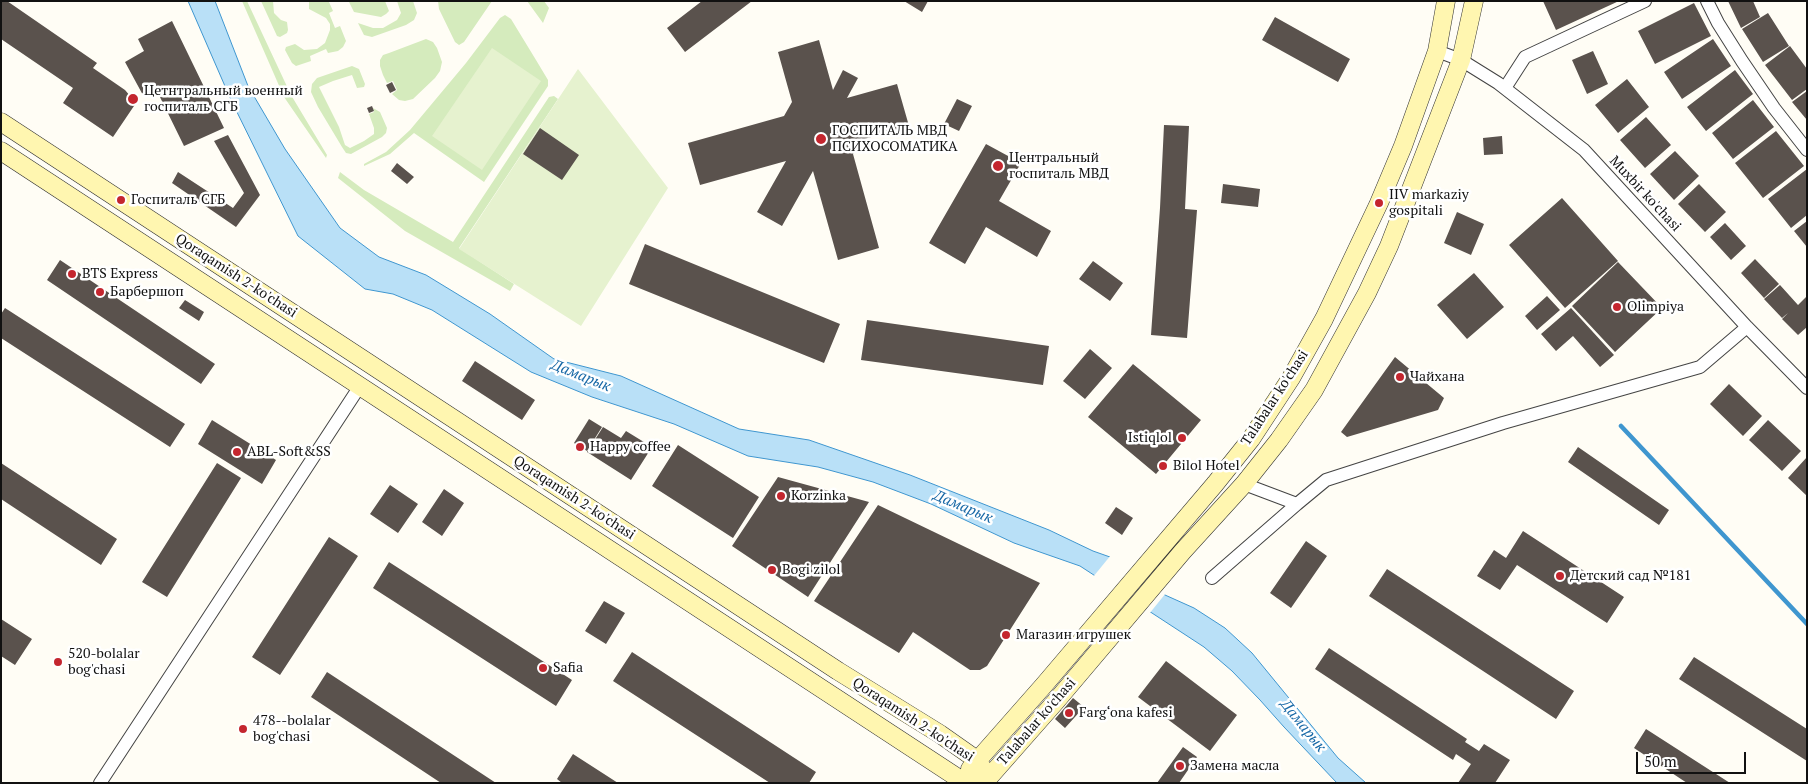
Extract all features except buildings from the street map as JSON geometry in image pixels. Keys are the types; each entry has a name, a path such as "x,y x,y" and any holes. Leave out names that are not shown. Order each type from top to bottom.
{"main road":[{"name":"Talabalar ko'chasi","path":"960,781 1044,686 1215,484 1251,438 1291,378 1324,319 1382,195 1413,122 1437,50 1446,1"},
{"name":"Talabalar ko'chasi","path":"990,781 1159,579 1244,484 1279,440 1314,390 1367,293 1389,246 1461,60 1474,1"},
{"name":"Qoraqamish 2-ko'chasi","path":"1,122 830,666 940,734 978,760 990,781 960,781 1,151"},
{"path":"299,346 311,325"},
{"path":"1168,539 1183,551"}],"street":[{"path":"1505,88 1524,57 1645,1"},
{"path":"1707,1 1718,23 1742,61 1774,108 1807,150"},
{"name":"Muxbir ko'chasi","path":"1437,50 1461,60 1505,88 1584,150 1747,327 1807,388"},
{"path":"1212,578 1326,480 1503,424 1700,367 1747,327"},
{"path":"100,783 360,386"},
{"path":"1244,484 1297,504"}],"green space":[{"path":"242,1 247,1 291,95 327,155 326,158 284,97"},
{"path":"261,1 273,1 274,13 281,20 287,22 287,33 280,37 277,36"},
{"path":"309,1 329,2 333,11 329,13 335,28 340,26 346,41 338,51 328,53 326,49 310,56 311,61 296,66 292,63 285,50 286,47 295,44 304,50 317,49 325,43 330,30 330,24 326,18 309,9"},
{"path":"385,1 389,11 381,17 354,12 349,2"},
{"path":"397,1 413,1 417,13 414,20 406,25 372,37 364,35 358,23 373,28 383,28 397,20 401,13"},
{"path":"438,1 492,1 464,42 459,45 455,42 439,9"},
{"path":"527,1 544,1 549,8 543,23"},
{"path":"505,15 511,19 536,60 548,80 548,86 484,182 414,133 390,154 364,166 364,164 386,152 410,130 466,63 500,18"},
{"path":"426,39 433,42 437,48 442,62 440,71 413,99 399,100 392,94 397,90 393,81 387,83 380,66 380,60 383,55"},
{"path":"492,48 541,81 482,170 432,136"},
{"path":"352,66 359,69 365,84 364,87 357,88 352,75 319,87 339,127 345,145 350,148 374,134 369,114 374,112 373,108 380,112 387,128 386,133 382,137 351,154 346,153 342,147 311,92 312,84 317,78"},
{"path":"578,69 668,188 581,326 459,249"},
{"path":"554,96 558,99 459,248 514,284 510,291 405,231 338,178 340,172 364,190 453,242 549,97"}],"water":[{"name":"Дамарык","path":"188,1 215,1 248,86 285,149 340,228 379,257 426,275 490,314 554,359 621,376 739,429 809,440 910,475 1049,530 1110,557 1165,595 1194,608 1225,628 1252,653 1338,758 1366,783 1337,783 1232,671 1204,647 1080,566 1014,543 931,504 873,482 818,467 748,456 674,424 592,397 531,372 432,310 393,294 365,289 298,236 231,100"}],"pier":[{"path":"1111,555 1166,593 1149,614 1093,577"}],"waterway":[{"path":"1621,426 1807,624"}],"place":[{"name":"Цетнтральный военный госпиталь СГБ","path":"133,99"},
{"name":"ГОСПИТАЛЬ МВД ПСИХОСОМАТИКА","path":"821,139"},
{"name":"Центральный госпиталь МВД","path":"998,166"},
{"name":"Госпиталь СГБ","path":"121,200"},
{"name":"IIV markaziy gospitali","path":"1379,203"},
{"name":"BTS Express","path":"72,274"},
{"name":"Барбершоп","path":"100,292"},
{"name":"Olimpiya","path":"1617,307"},
{"name":"Чайхана","path":"1400,377"},
{"name":"Istiqlol","path":"1182,438"},
{"name":"Happy coffee","path":"580,447"},
{"name":"ABL-Soft&SS","path":"237,452"},
{"name":"Bilol Hotel","path":"1163,466"},
{"name":"Korzinka","path":"781,496"},
{"name":"Bogi zilol","path":"772,570"},
{"name":"Детский сад №181","path":"1560,576"},
{"name":"Магазин игрушек","path":"1006,635"},
{"name":"520-bolalar bog'chasi","path":"58,662"},
{"name":"Safia","path":"543,668"},
{"name":"Farg‘ona kafesi","path":"1069,713"},
{"name":"478--bolalar bog'chasi","path":"243,729"},
{"name":"Замена масла","path":"1180,766"}]}
